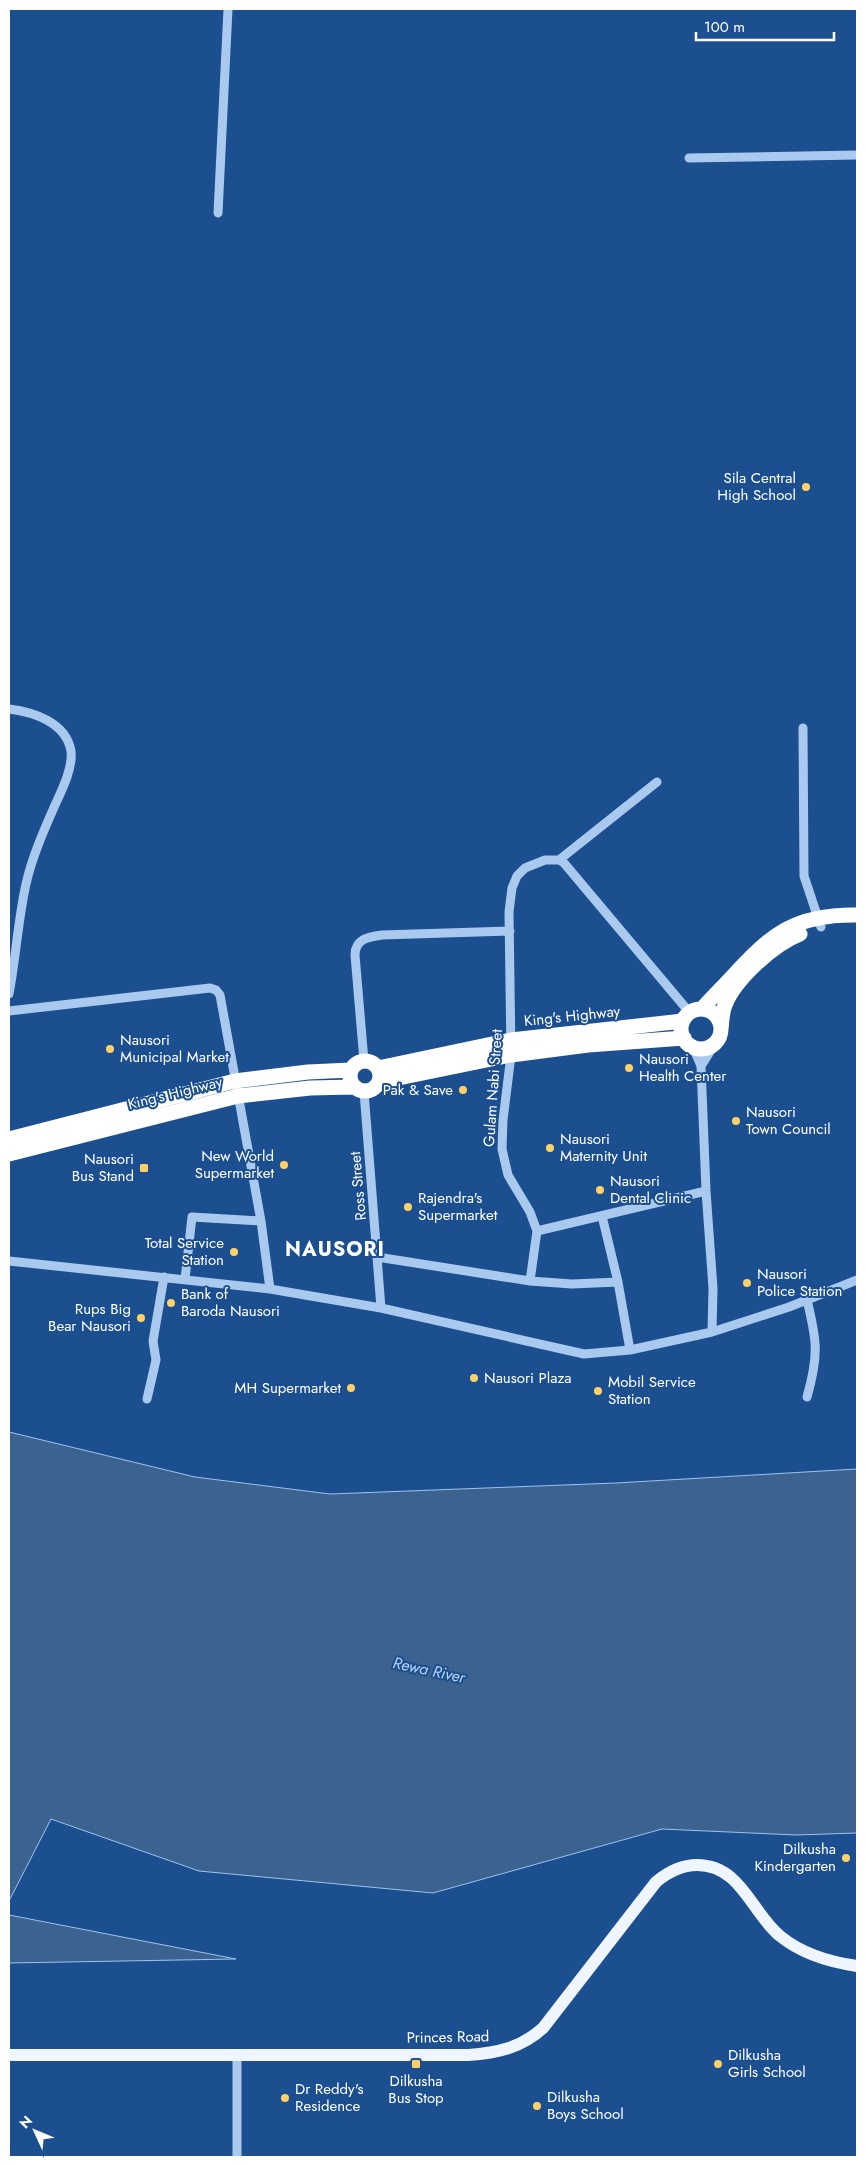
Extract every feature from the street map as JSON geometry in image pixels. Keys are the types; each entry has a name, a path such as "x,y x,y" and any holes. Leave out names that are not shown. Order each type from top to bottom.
{"highway":[{"path":"857,915 838,915 820,923 793,936 782,943 744,977 733,990 725,1006 719,1035 705,1048 688,1042 682,1033 692,1015 774,935 797,924 820,923 857,924"},
{"path":"692,1015 716,1015 719,1035"},
{"name":"King's Highway","path":"379,1075 511,1048 692,1015"},
{"name":"King's Highway","path":"511,1048 688,1042"},
{"path":"364,1061 374,1063 379,1075 375,1088 359,1089 350,1080 351,1070 355,1065 364,1061"},
{"name":"King's Highway","path":"9,1139 308,1072 351,1070"},
{"name":"King's Highway","path":"9,1154 237,1088 359,1089"}],"main road":[{"name":"Princes Road","path":"9,2055 468,2055 491,2053 518,2046 543,2028 656,1882 668,1873 688,1866 711,1866 724,1872 747,1895 772,1929 800,1950 814,1956 857,1966"}],"street":[{"path":"218,213 228,9"},
{"path":"688,158 857,155"},
{"path":"9,709 38,716 54,724 63,733 71,752 64,786 48,821 26,883 9,994"},
{"path":"802,728 804,876 820,923"},
{"path":"657,782 559,860 564,863 692,1015"},
{"name":"Gulam Nabi Street","path":"530,1281 537,1232 530,1212 508,1175 502,1149 503,1120 511,1048 510,931 512,888 517,876 525,868 545,860 559,860"},
{"path":"364,1061 355,955 358,943 367,937 382,935 510,931"},
{"path":"9,1011 210,988 220,995 261,1221 270,1289"},
{"path":"701,1066 719,1035"},
{"path":"688,1042 701,1066 706,1191 713,1288 712,1332"},
{"name":"Ross Street","path":"359,1089 377,1257 380,1308"},
{"path":"537,1232 706,1191"},
{"path":"185,1279 192,1216 261,1221"},
{"path":"602,1216 618,1282 630,1350"},
{"path":"377,1257 530,1281 572,1284 618,1282"},
{"path":"9,1261 270,1289 380,1308 584,1354 630,1350 712,1332 807,1300 857,1280"},
{"path":"147,1399 156,1360 153,1341 164,1277"},
{"path":"807,1300 816,1337 816,1350 807,1397"},
{"path":"237,2055 237,2157"}],"water":[{"name":"Rewa River","path":"9,1432 195,1477 330,1494 616,1483 857,1469 857,1833 796,1835 662,1829 433,1893 199,1871 51,1819 9,1901"},
{"path":"9,1915 236,1959 9,1963"}],"place":[{"name":"Sila Central High School","path":"806,487"},
{"name":"Nausori Municipal Market","path":"110,1049"},
{"name":"Nausori Health Center","path":"629,1068"},
{"name":"Pak & Save","path":"463,1090"},
{"name":"Nausori Town Council","path":"736,1121"},
{"name":"Nausori Maternity Unit","path":"550,1148"},
{"name":"New World Supermarket","path":"284,1165"},
{"name":"Nausori Bus Stand","path":"144,1168"},
{"name":"Nausori Dental Clinic","path":"600,1190"},
{"name":"Rajendra's Supermarket","path":"408,1207"},
{"name":"Total Service Station","path":"234,1252"},
{"name":"Nausori Police Station","path":"747,1283"},
{"name":"Bank of Baroda Nausori","path":"171,1303"},
{"name":"Rups Big Bear Nausori","path":"141,1318"},
{"name":"Nausori Plaza","path":"474,1378"},
{"name":"MH Supermarket","path":"351,1388"},
{"name":"Mobil Service Station","path":"598,1391"},
{"name":"Dilkusha Kindergarten","path":"846,1858"},
{"name":"Dilkusha Bus Stop","path":"416,2064"},
{"name":"Dilkusha Girls School","path":"718,2064"},
{"name":"Dr Reddy's Residence","path":"285,2098"},
{"name":"Dilkusha Boys School","path":"537,2106"}],"district":[{"name":"NAUSORI","path":"335,1249"}]}
